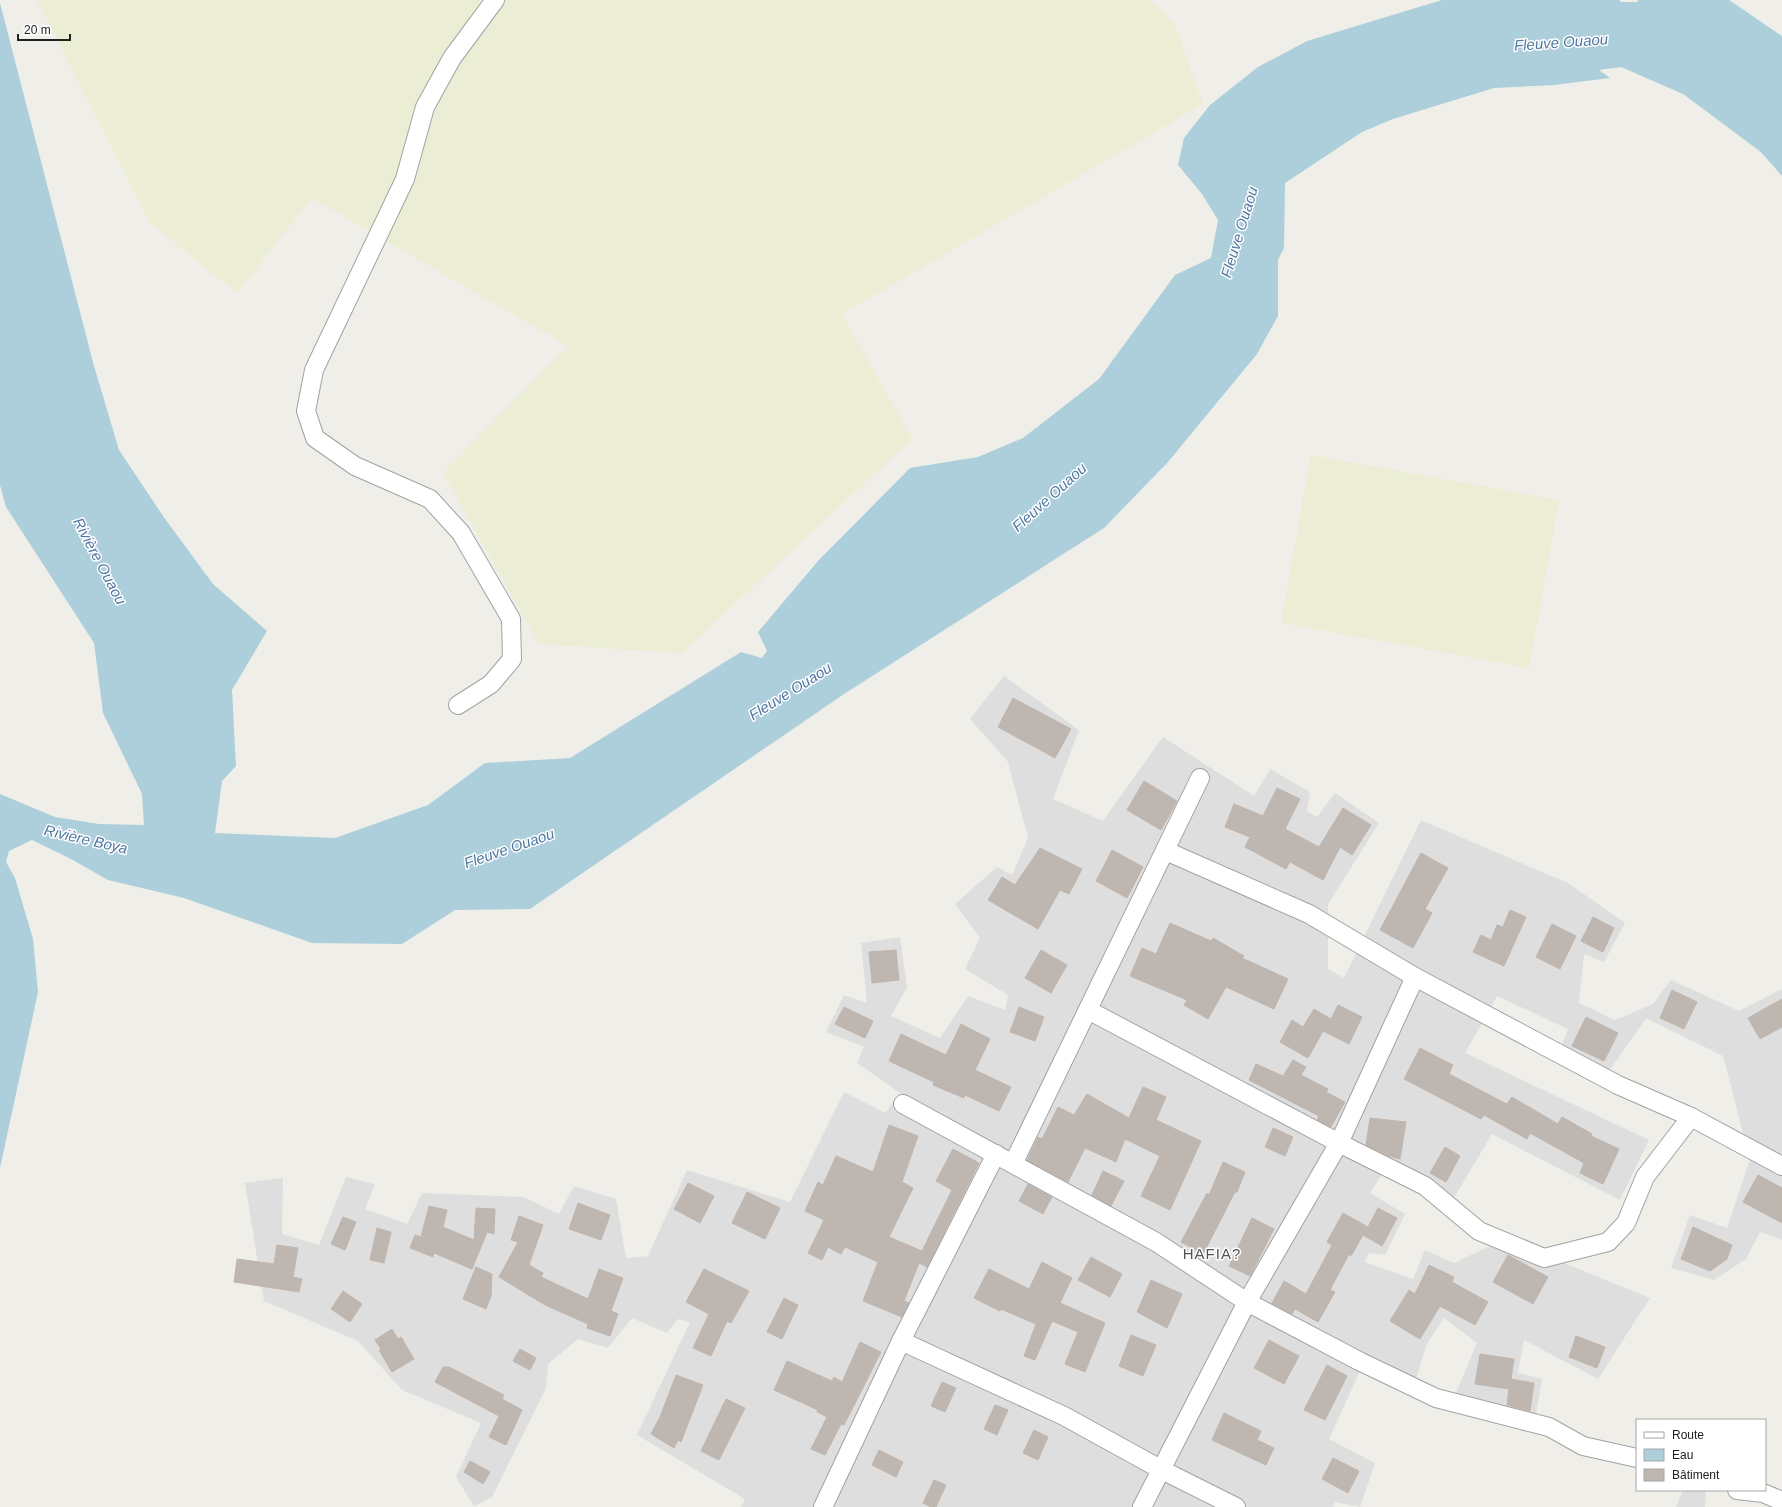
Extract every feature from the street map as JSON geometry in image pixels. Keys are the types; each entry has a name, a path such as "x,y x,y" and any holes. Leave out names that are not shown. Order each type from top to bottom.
{"street":[{"path":"458,705 491,684 512,659 511,619 461,533 430,499 355,466 315,438 306,411 314,370 405,179 425,107 452,58 495,0"},
{"path":"1013,1164 1166,851 1200,778"},
{"path":"1166,851 1309,914 1415,977 1618,1085 1691,1117 1782,1166"},
{"path":"1142,1507 1247,1302 1339,1144 1415,977"},
{"path":"1088,1010 1339,1144 1424,1186 1479,1231 1544,1258 1608,1242 1626,1223 1645,1177 1691,1117"},
{"path":"903,1104 1156,1242 1247,1302 1359,1361 1436,1398 1549,1427 1582,1446 1636,1458"},
{"path":"823,1507 901,1341 996,1154"},
{"path":"901,1341 1064,1416 1162,1470 1236,1507"},
{"path":"1746,1491 1763,1493 1782,1501"}],"shaded area":[{"path":"1004,676 1079,730 1053,799 1103,821 1163,737 1254,796 1270,769 1310,792 1307,811 1317,817 1335,793 1379,823 1328,904 1328,969 1344,978 1421,820 1568,883 1625,923 1604,962 1584,954 1579,1003 1615,1020 1653,1004 1671,980 1739,1011 1782,989 1782,1240 1760,1232 1746,1259 1714,1280 1671,1268 1690,1215 1727,1228 1750,1160 1723,1056 1646,1018 1607,1074 1560,1051 1568,1029 1497,996 1465,1053 1649,1140 1620,1200 1492,1134 1448,1208 1385,1170 1370,1193 1405,1214 1385,1255 1369,1253 1364,1262 1413,1279 1425,1250 1454,1263 1505,1239 1650,1298 1598,1379 1524,1340 1518,1373 1542,1379 1536,1415 1524,1432 1455,1395 1477,1343 1444,1318 1427,1344 1411,1394 1360,1371 1329,1439 1375,1463 1360,1507 1335,1502 1333,1507 741,1507 745,1499 637,1435 690,1322 678,1319 667,1333 632,1318 608,1348 578,1339 548,1364 546,1388 492,1497 474,1506 456,1477 481,1423 402,1390 358,1341 264,1301 245,1183 283,1178 282,1234 319,1245 346,1177 375,1184 365,1209 407,1224 422,1193 524,1197 559,1214 574,1186 616,1199 626,1258 648,1256 687,1170 790,1202 844,1092 885,1113 900,1093 857,1063 864,1047 826,1032 844,995 867,1003 861,943 900,937 907,987 891,1016 940,1038 968,996 1005,1010 1008,995 965,969 980,938 955,904 997,867 1012,875 1028,838 1008,762 970,719"},
{"path":"1683,1491 1706,1491 1705,1507 1676,1507"}],"green space":[{"path":"37,0 513,0 517,3 519,0 1151,0 1175,25 1203,104 842,314 912,439 682,653 539,644 443,473 568,346 312,198 237,293 150,223"},
{"path":"1311,455 1559,500 1529,668 1281,623"}],"water":[{"path":"1442,0 1619,0 1621,2 1637,2 1639,0 1729,0 1782,36 1782,176 1761,152 1683,94 1621,67 1599,70 1610,78 1554,85 1494,88 1393,119 1362,132 1285,183 1284,248 1278,260 1278,316 1257,354 1168,462 1104,528 844,694 530,909 455,910 402,944 312,943 184,898 108,880 71,859 32,840 9,851 6,862 15,878 33,939 38,992 0,1168 0,794 55,817 99,824 144,825 142,794 103,713 94,643 6,507 0,485 0,3 94,366 119,450 163,516 213,584 267,631 232,690 236,766 222,781 215,833 335,838 428,805 485,763 570,758 741,652 762,658 767,651 758,632 818,561 910,468 978,457 1023,438 1099,379 1175,275 1211,258 1218,220 1202,194 1178,165 1184,138 1210,105 1258,67 1307,41"}],"building":[{"path":"1013,698 1071,729 1055,758 998,727"},
{"path":"1144,781 1177,801 1161,830 1127,810"},
{"path":"1277,788 1300,799 1285,829 1319,847 1343,808 1371,825 1352,855 1340,847 1323,880 1290,862 1286,869 1245,847 1250,837 1225,827 1234,804 1263,816"},
{"path":"1040,848 1082,869 1069,894 1060,890 1038,929 988,900 1002,877 1015,885"},
{"path":"1112,850 1143,867 1127,898 1096,881"},
{"path":"1421,853 1448,868 1425,909 1432,913 1413,948 1380,930"},
{"path":"1510,910 1526,917 1504,966 1473,952 1481,935 1491,940 1497,925 1503,927"},
{"path":"1593,917 1614,928 1603,952 1581,941"},
{"path":"1170,923 1211,941 1213,938 1244,956 1242,958 1288,979 1274,1009 1226,987 1208,1019 1184,1005 1187,1000 1130,976 1142,948 1156,954"},
{"path":"1552,924 1576,936 1560,969 1536,957"},
{"path":"896,950 899,980 872,983 869,952"},
{"path":"1041,950 1067,965 1051,993 1025,978"},
{"path":"1672,990 1697,1002 1684,1029 1660,1018"},
{"path":"1782,999 1782,1027 1760,1039 1748,1018"},
{"path":"1338,1005 1362,1017 1349,1044 1323,1031 1308,1058 1280,1042 1292,1020 1303,1027 1314,1009 1331,1019"},
{"path":"844,1007 873,1021 865,1038 835,1024"},
{"path":"1019,1007 1044,1017 1035,1041 1010,1032"},
{"path":"1586,1017 1618,1033 1604,1061 1572,1046"},
{"path":"961,1024 990,1039 975,1070 1011,1087 999,1111 965,1095 964,1098 933,1085 934,1082 889,1061 901,1034 946,1055"},
{"path":"1420,1048 1453,1065 1449,1074 1507,1104 1512,1097 1558,1124 1562,1117 1592,1134 1591,1136 1619,1149 1603,1184 1580,1173 1584,1163 1530,1133 1527,1139 1484,1115 1481,1119 1404,1079"},
{"path":"1293,1060 1306,1067 1301,1075 1328,1089 1326,1092 1345,1102 1331,1127 1317,1120 1319,1116 1249,1080 1256,1064 1283,1076"},
{"path":"1143,1087 1166,1097 1156,1120 1201,1141 1170,1210 1141,1196 1160,1156 1125,1139 1116,1162 1085,1148 1068,1182 1027,1160 1038,1137 1042,1139 1058,1107 1074,1115 1087,1094 1129,1118"},
{"path":"1370,1118 1406,1122 1400,1159 1389,1156 1366,1145"},
{"path":"889,1125 918,1136 902,1182 913,1188 889,1237 922,1251 952,1190 936,1181 953,1149 979,1163 927,1267 919,1263 904,1301 909,1303 902,1317 863,1301 878,1262 845,1247 841,1254 828,1247 822,1260 808,1253 824,1220 805,1211 818,1182 823,1185 836,1156 873,1172"},
{"path":"1273,1128 1293,1137 1285,1156 1265,1147"},
{"path":"1445,1147 1460,1156 1446,1182 1430,1173"},
{"path":"1223,1162 1245,1172 1237,1192 1235,1192 1203,1254 1181,1242 1207,1193 1209,1195"},
{"path":"1103,1171 1124,1181 1111,1206 1092,1195"},
{"path":"1758,1175 1782,1188 1782,1223 1743,1202"},
{"path":"688,1183 714,1196 700,1223 674,1209"},
{"path":"1028,1184 1052,1197 1043,1214 1019,1201"},
{"path":"747,1192 780,1208 765,1239 732,1223"},
{"path":"578,1203 610,1215 601,1240 569,1229"},
{"path":"429,1206 447,1210 443,1227 474,1240 476,1208 495,1209 494,1234 487,1232 472,1269 434,1253 433,1257 410,1248 415,1235 421,1237"},
{"path":"1378,1208 1397,1218 1382,1246 1363,1235 1351,1256 1349,1254 1330,1290 1335,1292 1318,1322 1295,1309 1292,1314 1272,1303 1284,1281 1306,1294 1332,1245 1327,1242 1343,1213 1368,1227"},
{"path":"519,1216 543,1225 529,1265 543,1273 541,1277 588,1299 599,1269 623,1278 611,1311 618,1314 610,1336 587,1328 588,1324 545,1305 499,1277 518,1242 511,1240"},
{"path":"343,1217 356,1222 345,1250 331,1244"},
{"path":"1252,1218 1274,1229 1250,1276 1229,1266"},
{"path":"1693,1227 1732,1245 1727,1259 1710,1271 1681,1259"},
{"path":"377,1228 391,1232 384,1263 370,1260"},
{"path":"277,1245 298,1248 293,1277 302,1279 299,1292 234,1282 237,1259 274,1264"},
{"path":"1508,1255 1548,1277 1533,1304 1493,1282"},
{"path":"1091,1257 1122,1274 1110,1297 1078,1280"},
{"path":"1042,1262 1072,1278 1060,1303 1105,1323 1085,1372 1065,1364 1078,1332 1052,1321 1035,1360 1024,1356 1036,1324 1001,1309 1000,1311 974,1298 989,1269 1029,1289"},
{"path":"1429,1265 1454,1277 1452,1282 1488,1302 1475,1325 1440,1306 1420,1339 1390,1321 1409,1290 1415,1294"},
{"path":"476,1267 492,1274 491,1296 486,1309 463,1299"},
{"path":"704,1269 749,1291 731,1323 727,1321 711,1356 693,1348 709,1314 686,1302"},
{"path":"1151,1280 1182,1294 1167,1328 1137,1312"},
{"path":"343,1291 362,1304 350,1322 331,1309"},
{"path":"784,1298 798,1305 782,1339 767,1332"},
{"path":"392,1329 398,1339 401,1337 414,1359 392,1372 375,1340"},
{"path":"1131,1335 1156,1345 1143,1376 1119,1366"},
{"path":"1576,1336 1605,1347 1597,1368 1569,1357"},
{"path":"1269,1340 1299,1356 1284,1384 1254,1368"},
{"path":"860,1342 881,1352 844,1425 841,1424 825,1455 811,1449 827,1417 817,1412 818,1410 774,1390 787,1361 832,1381 834,1377 842,1382"},
{"path":"520,1349 536,1358 530,1370 513,1361"},
{"path":"1480,1354 1514,1359 1511,1379 1534,1383 1530,1411 1507,1405 1509,1389 1475,1384"},
{"path":"1327,1365 1347,1376 1325,1420 1304,1410"},
{"path":"443,1367 449,1367 504,1395 502,1399 522,1410 506,1445 489,1437 499,1416 435,1382"},
{"path":"676,1375 703,1385 681,1442 678,1440 674,1448 651,1434 660,1417"},
{"path":"942,1382 956,1388 945,1412 931,1406"},
{"path":"726,1399 745,1408 719,1460 701,1451"},
{"path":"995,1405 1008,1410 997,1435 984,1429"},
{"path":"1224,1413 1261,1431 1257,1440 1274,1448 1266,1465 1212,1440"},
{"path":"1034,1430 1048,1437 1038,1460 1023,1453"},
{"path":"879,1450 903,1462 896,1477 872,1465"},
{"path":"1333,1458 1359,1471 1348,1493 1322,1479"},
{"path":"470,1461 490,1472 483,1484 464,1472"},
{"path":"934,1480 946,1485 936,1507 931,1507 923,1503"}],"district":[{"name":"HAFIA?","path":"1212,1253"}],"water label":[{"name":"Fleuve Ouaou","path":"1561,42"},
{"name":"Fleuve Ouaou","path":"1239,232"},
{"name":"Fleuve Ouaou","path":"1049,497"},
{"name":"Rivière Ouaou","path":"100,561"},
{"name":"Fleuve Ouaou","path":"790,691"},
{"name":"Rivière Boya","path":"86,839"},
{"name":"Fleuve Ouaou","path":"509,848"}]}
